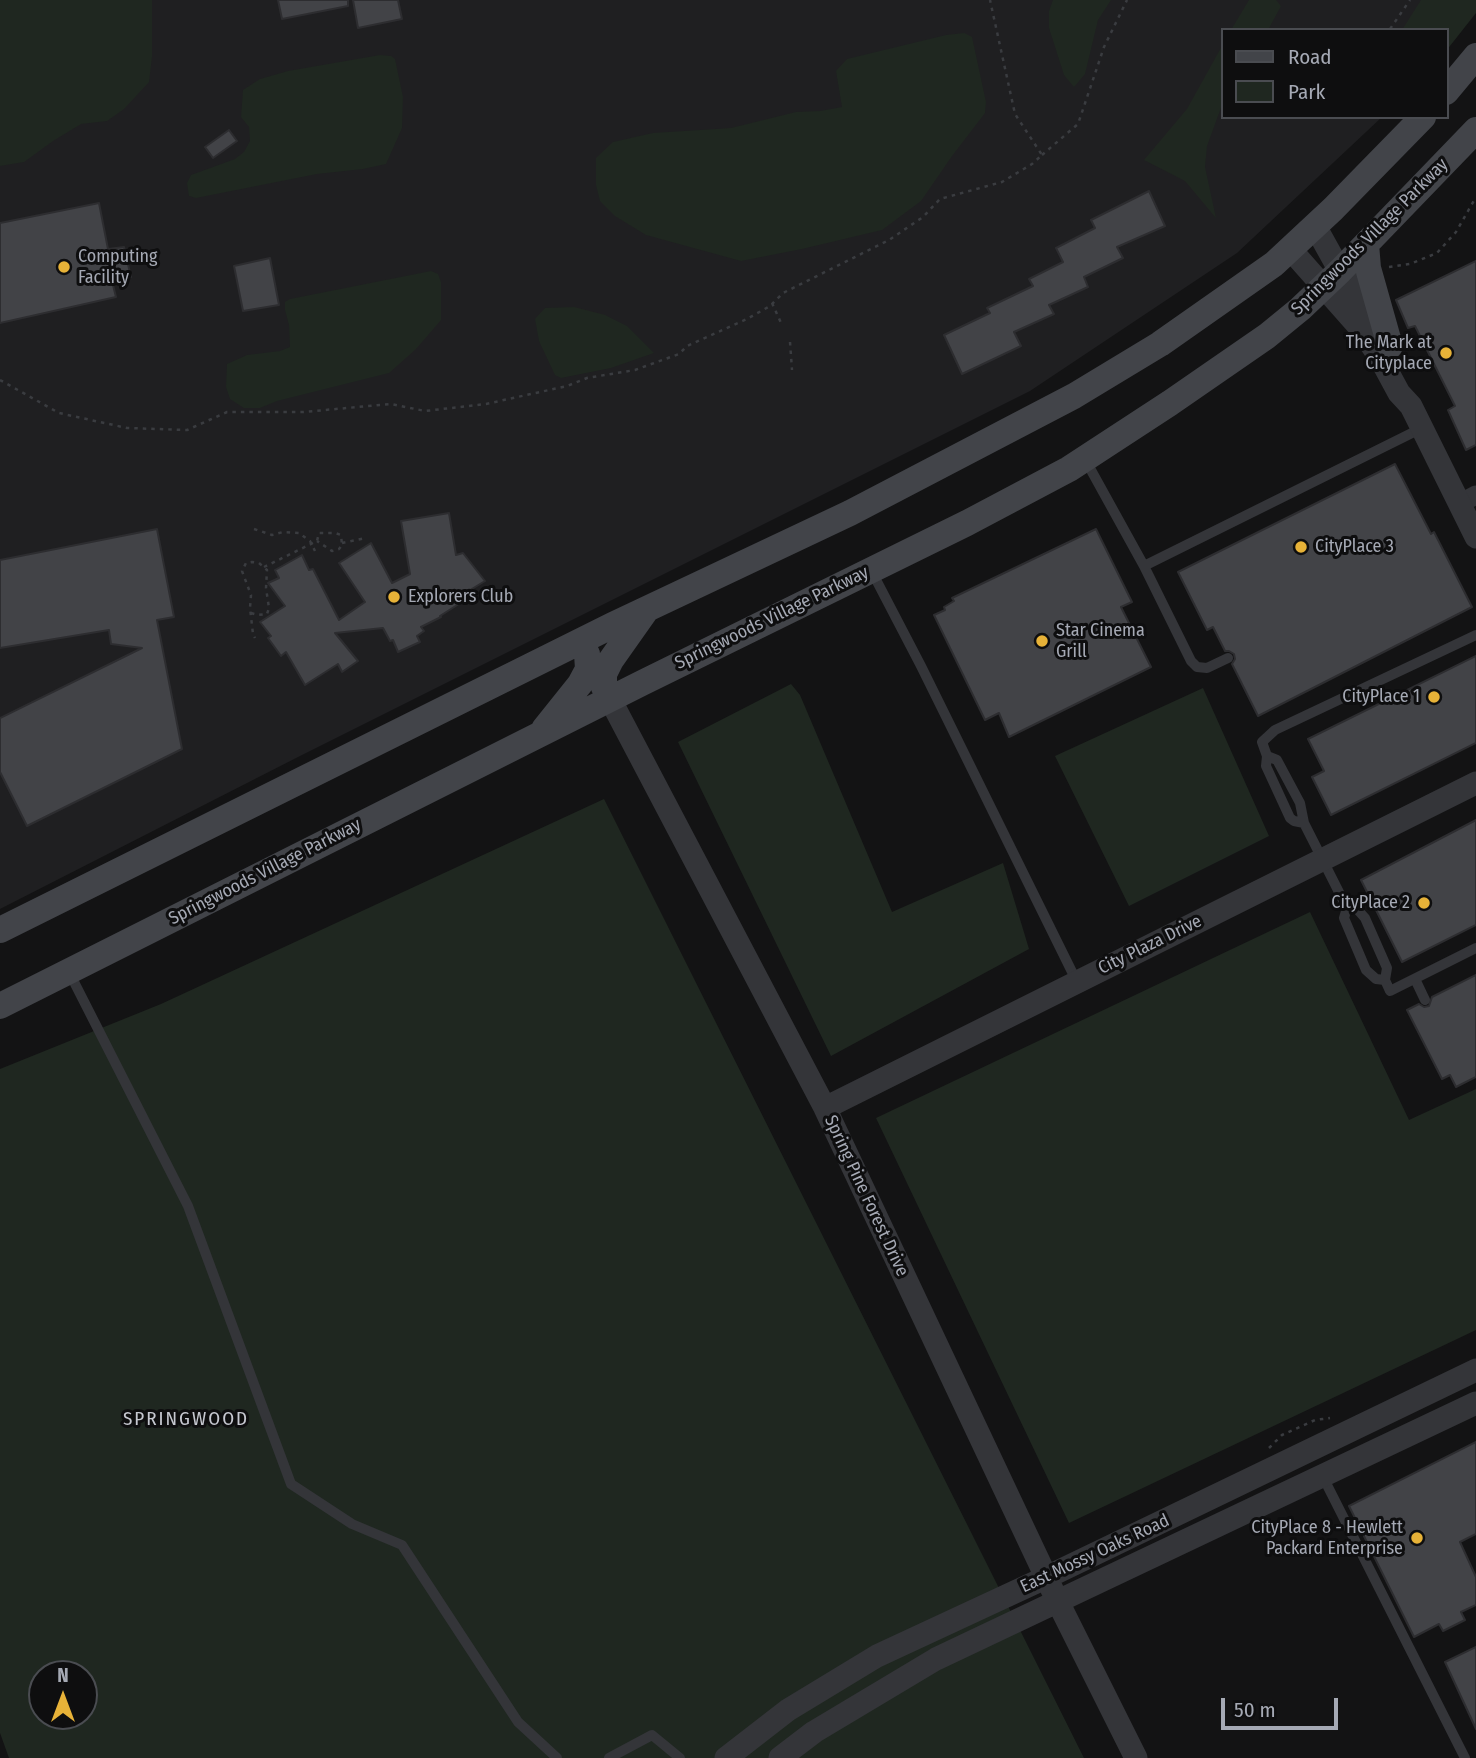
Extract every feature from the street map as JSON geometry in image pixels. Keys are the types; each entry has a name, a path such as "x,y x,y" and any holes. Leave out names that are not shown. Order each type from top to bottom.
{"main road":[{"path":"1448,90 1476,56"},
{"path":"0,930 584,648 648,608 850,513 1074,396 1160,344 1291,250 1421,119"},
{"name":"Springwoods Village Parkway","path":"0,1006 538,736 607,693 871,570 967,523 1085,459 1267,336 1332,279 1367,256 1476,130"},
{"path":"1367,256 1390,346"},
{"path":"607,693 604,674 648,608"},
{"path":"538,736 580,684 588,669 584,648"}],"street":[{"path":"1315,226 1332,279 1399,393 1411,406 1467,499 1476,537"},
{"path":"1291,250 1367,307 1390,346 1410,389 1411,406"},
{"name":"Spring Pine Forest Drive","path":"584,648 825,1108 1057,1600 1136,1758"},
{"name":"City Plaza Drive","path":"825,1108 1476,783"},
{"name":"East Mossy Oaks Road","path":"726,1758 788,1710 877,1656 1476,1370"},
{"name":"East Mossy Oaks Road","path":"780,1758 814,1732 936,1660 1057,1600 1476,1403"},
{"path":"1310,1451 1323,1477"}],"lane":[{"path":"1144,566 1422,428"},
{"path":"1085,459 1144,566 1191,661 1197,667 1207,668 1228,658"},
{"path":"871,570 1077,982"},
{"path":"1385,980 1376,979 1366,970 1344,918 1347,908 1304,823 1300,803 1278,760 1267,756 1262,742 1275,730 1476,635"},
{"path":"1347,908 1357,909 1365,918 1387,968 1385,980 1390,991 1476,948"},
{"path":"69,971 188,1206 292,1484 352,1524 402,1545 518,1722 557,1758"},
{"path":"1415,979 1425,1000"},
{"path":"1323,1477 1465,1758"},
{"path":"609,1758 652,1735 680,1758"}],"path":[{"path":"990,0 1015,114 1042,155"},
{"path":"0,380 59,413 127,428 187,429 227,412 303,412 391,404 425,411 493,403 567,386 587,378 635,370 679,354 687,346 747,319 783,293 889,240 923,217 940,200 1002,182 1032,164 1078,124 1104,47 1127,0"},
{"path":"1391,28 1410,0"},
{"path":"1367,256 1410,264 1437,253 1456,232 1476,197"},
{"path":"772,303 782,325"},
{"path":"790,342 793,370"},
{"path":"254,529 272,536 283,532 299,533 315,551"},
{"path":"264,567 317,541 319,533 325,531 341,536 342,543"},
{"path":"317,541 327,549 335,551 342,543 366,538"},
{"path":"251,613 267,614 267,570 259,564 246,564 242,571 251,595 251,613 255,638"}],"shaded area":[{"path":"0,0 1475,0 1448,28 1220,28 1220,119 1380,119 1237,253 1030,391 0,909"}],"green space":[{"path":"0,0 152,0 149,82 124,109 107,121 81,124 24,162 0,166"},
{"path":"1053,0 1111,0 1098,20 1085,74 1074,87 1064,75 1049,28 1049,11"},
{"path":"1249,0 1276,0 1281,6 1269,28 1232,28"},
{"path":"1421,0 1476,0 1476,13 1448,48 1448,28 1403,28"},
{"path":"964,33 972,37 986,102 985,113 921,201 882,230 741,261 646,235 615,216 600,201 596,185 596,158 613,142 653,133 731,128 796,112 842,107 836,71 847,59"},
{"path":"1220,50 1220,110 1207,146 1205,167 1216,218 1185,181 1144,160 1187,109"},
{"path":"380,55 395,59 403,97 402,128 386,164 317,174 196,198 189,196 187,183 191,175 235,159 244,152 250,141 249,127 241,117 243,90 260,79 288,71"},
{"path":"431,271 438,274 441,282 441,320 416,349 389,373 277,401 260,408 244,408 230,399 226,387 227,364 247,355 280,351 290,347 285,302"},
{"path":"574,307 605,315 627,326 654,353 611,368 561,378 555,375 539,341 535,319 545,308"},
{"path":"791,684 800,695 892,912 1003,863 1029,949 831,1056 678,742"},
{"path":"1203,688 1269,836 1129,906 1055,756"},
{"path":"604,799 1084,1758 9,1758 0,1733 0,1069 161,1004"},
{"path":"1310,912 1409,1120 1476,1089 1476,1330 1069,1523 876,1118"}],"building":[{"path":"278,0 348,0 348,6 282,19"},
{"path":"353,0 398,0 402,19 358,28"},
{"path":"229,130 237,141 213,158 205,147"},
{"path":"1149,191 1165,226 1117,247 1123,258 1084,277 1088,287 1049,305 1054,314 1014,332 1021,346 962,374 944,335 990,313 987,308 1033,286 1029,279 1063,262 1056,248 1095,228 1091,220"},
{"name":"Computing Facility","path":"99,203 108,249 124,247 131,277 112,281 116,297 0,323 0,223"},
{"path":"270,258 279,305 243,311 234,266"},
{"name":"The Mark at Cityplace","path":"1476,261 1476,445 1466,450 1448,410 1455,406 1415,326 1408,328 1396,300"},
{"path":"1395,464 1472,607 1258,716 1232,664 1234,654 1225,651 1213,627 1207,630 1178,572"},
{"name":"Explorers Club","path":"449,513 456,555 463,553 485,581 462,595 465,600 421,627 424,631 417,636 420,642 398,652 393,640 390,641 383,628 335,633 358,661 342,672 338,664 305,685 286,652 281,656 260,622 285,606 268,583 279,578 275,570 302,555 309,570 313,569 339,620 365,602 339,563 371,543 392,583 410,574 401,521"},
{"path":"157,529 174,617 157,620 182,749 27,826 0,772 0,718 142,648 111,644 109,630 0,648 0,560"},
{"name":"Star Cinema Grill","path":"1096,529 1132,602 1121,607 1151,667 1009,737 999,713 985,720 934,615 945,610 944,607 954,601 952,598"},
{"name":"CityPlace 1","path":"1476,656 1476,743 1331,815 1312,777 1324,771 1308,739"},
{"name":"CityPlace 2","path":"1476,820 1476,925 1402,962 1361,880"},
{"path":"1476,975 1476,1077 1456,1087 1450,1075 1442,1079 1407,1010 1419,1004 1429,1006 1432,997"},
{"name":"CityPlace 8 - Hewlett Packard Enterprise","path":"1476,1442 1476,1534 1460,1542 1476,1577 1476,1605 1461,1612 1465,1620 1443,1631 1439,1624 1414,1637 1349,1506"},
{"path":"1476,1647 1476,1729 1445,1662"}],"place":[{"name":"Computing Facility","path":"64,267"},
{"name":"The Mark at Cityplace","path":"1446,353"},
{"name":"CityPlace 3","path":"1301,547"},
{"name":"Explorers Club","path":"394,597"},
{"name":"Star Cinema Grill","path":"1042,641"},
{"name":"CityPlace 1","path":"1434,697"},
{"name":"CityPlace 2","path":"1424,903"},
{"name":"CityPlace 8 - Hewlett Packard Enterprise","path":"1417,1538"}],"district":[{"name":"SPRINGWOOD","path":"186,1420"}]}
